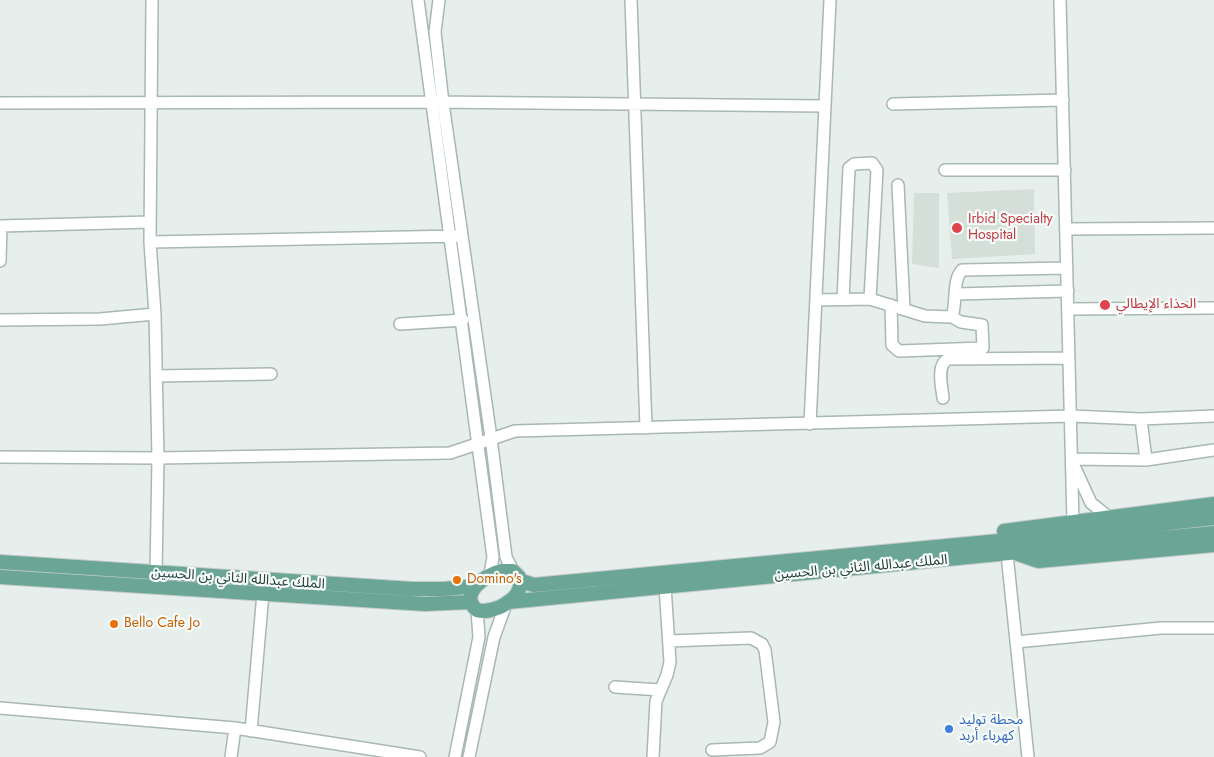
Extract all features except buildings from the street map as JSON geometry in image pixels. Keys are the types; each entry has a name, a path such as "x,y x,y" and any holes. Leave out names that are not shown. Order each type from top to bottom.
{"main road":[{"path":"985,541 1003,531 1214,504"},
{"name":"الملك عبدالله الثاني بن الحسين","path":"517,576 534,585 1214,518"},
{"name":"الملك عبدالله الثاني بن الحسين","path":"507,603 665,586 1214,534"},
{"path":"1011,554 1038,561 1214,545"},
{"name":"الملك عبدالله الثاني بن الحسين","path":"0,562 156,574 412,589 476,586"},
{"path":"490,574 517,576 519,589 507,603 488,611 473,606 470,596 476,586 490,574"},
{"name":"الملك عبدالله الثاني بن الحسين","path":"0,577 473,606"}],"street":[{"path":"152,0 150,242 158,458 156,574"},
{"path":"418,0 438,103 456,236 491,438 506,557 517,576"},
{"path":"438,0 435,32 438,103"},
{"path":"631,0 646,428"},
{"path":"810,424 830,0"},
{"path":"1060,0 1073,522"},
{"path":"893,104 1063,100"},
{"path":"0,103 151,105 438,103 824,106"},
{"path":"843,299 849,168 854,164 872,163 877,170 870,299"},
{"path":"945,170 1065,170"},
{"path":"898,185 904,309"},
{"path":"0,261 1,226 150,222"},
{"path":"1067,229 1214,228"},
{"path":"150,242 456,236"},
{"path":"456,236 463,320 493,557 490,574"},
{"path":"952,317 957,279 962,270 1068,268"},
{"path":"956,294 1068,291"},
{"path":"816,300 870,299 891,304 925,316 952,317 961,322 982,325 983,348 899,351 892,346 891,304"},
{"path":"1068,308 1214,308"},
{"path":"0,320 100,319 154,314"},
{"path":"400,324 463,320"},
{"path":"943,398 942,364 948,358 1069,358"},
{"path":"156,376 271,374"},
{"path":"0,457 158,458 450,453 460,452 479,442 515,431 1071,416 1141,419 1214,416"},
{"path":"1141,419 1146,460"},
{"path":"1072,459 1146,460 1214,450"},
{"path":"1072,459 1091,503 1110,518"},
{"path":"1011,554 1016,642 1028,757"},
{"path":"653,757 656,701 669,669 665,586"},
{"path":"251,731 263,593"},
{"path":"469,757 494,637 507,603"},
{"path":"455,757 479,637 473,606"},
{"path":"1016,642 1161,628 1214,628"},
{"path":"669,641 751,638 762,644 765,650 774,722 770,742 760,748 712,750"},
{"path":"615,687 660,690"},
{"path":"0,708 235,728 420,757"},
{"path":"231,757 235,728"}],"shaded area":[{"path":"1034,189 1035,254 952,259 947,193"},
{"path":"914,193 939,193 939,268 912,264"}],"place":[{"name":"Irbid Specialty Hospital","path":"957,228"},
{"name":"الحذاء الإيطالي","path":"1105,305"},
{"name":"Domino's","path":"457,580"},
{"name":"Bello Cafe Jo","path":"114,624"},
{"name":"محطة توليد كهرباء أربد","path":"949,729"}]}
